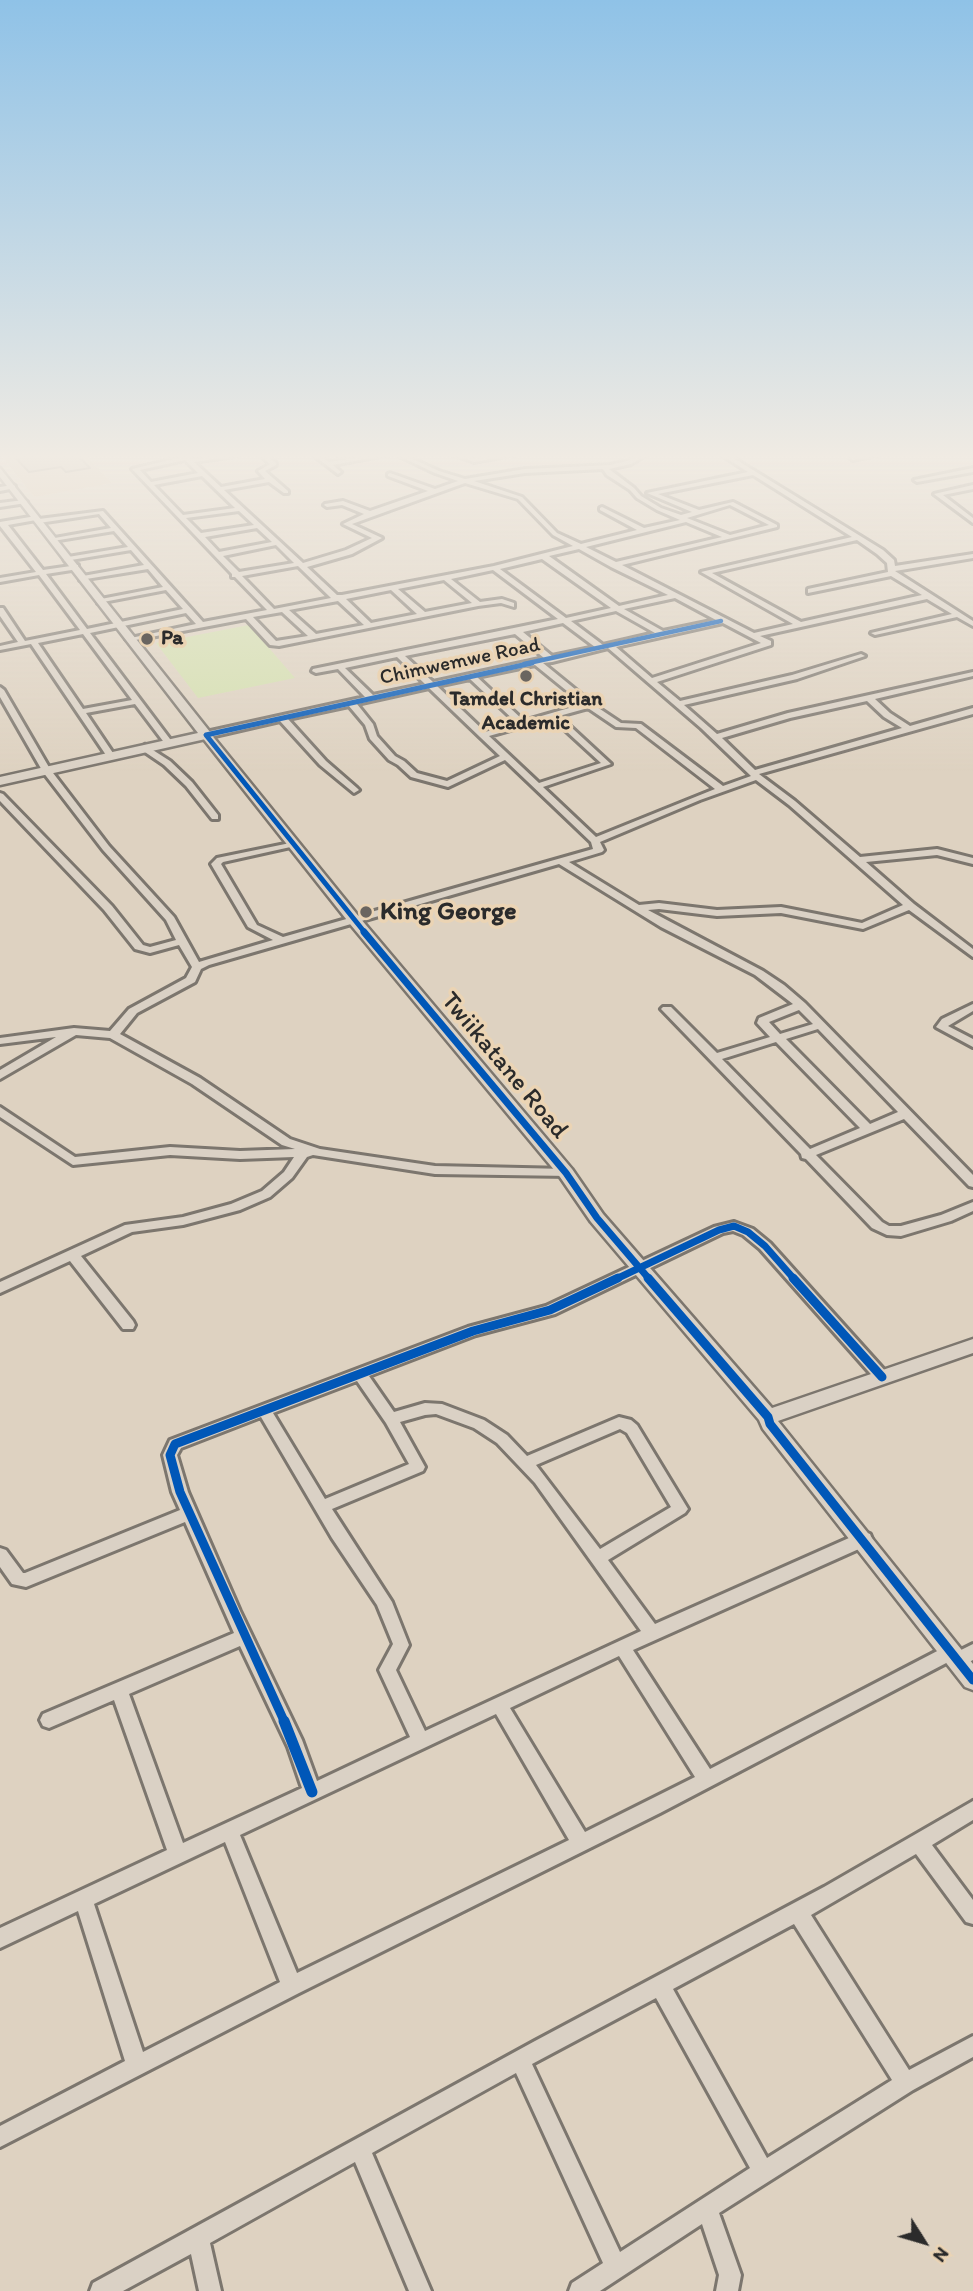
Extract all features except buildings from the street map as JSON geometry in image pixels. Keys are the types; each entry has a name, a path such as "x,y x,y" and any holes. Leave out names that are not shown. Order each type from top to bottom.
{"main road":[{"name":"Twiikatane Road","path":"71,563 206,735"},
{"name":"Chimwemwe Road","path":"0,781 206,735"}],"street":[{"path":"31,561 169,743"},
{"path":"0,580 40,573 79,561"},
{"path":"143,561 201,625"},
{"path":"222,561 272,611"},
{"path":"296,561 369,625"},
{"path":"235,575 315,561"},
{"path":"131,639 528,561"},
{"path":"550,561 618,609 663,634"},
{"path":"606,561 768,644 650,681"},
{"path":"614,565 632,561"},
{"path":"755,561 705,572 801,625"},
{"path":"889,561 892,571 973,624"},
{"path":"811,591 946,561"},
{"path":"83,578 148,567"},
{"path":"494,569 650,681 716,737 755,775 860,860 910,906 973,954"},
{"path":"446,578 478,604"},
{"path":"101,601 167,588"},
{"path":"393,588 425,616"},
{"path":"316,671 565,621 674,596"},
{"path":"754,635 929,596"},
{"path":"248,616 275,644 478,604 502,601 511,605"},
{"path":"283,609 314,637"},
{"path":"0,610 28,643 111,756"},
{"path":"0,648 188,610"},
{"path":"875,634 958,615"},
{"name":"Chimwemwe Road","path":"206,735 721,621"},
{"path":"517,631 551,660"},
{"path":"113,1035 133,1011 191,980 197,967 599,850 595,841 398,654"},
{"path":"677,704 789,678 861,656"},
{"path":"538,663 589,705 619,725 638,726 721,789"},
{"path":"340,667 372,699"},
{"path":"716,737 788,716 973,674"},
{"path":"472,677 523,724"},
{"path":"0,690 46,770 106,848 162,909 197,967"},
{"path":"869,698 887,715 911,730"},
{"path":"80,712 139,701"},
{"path":"351,704 367,721 370,734 414,775 448,784 506,756"},
{"path":"483,735 589,705"},
{"path":"595,841 755,775 973,710"},
{"path":"537,786 607,764 554,715"},
{"path":"282,718 323,763 354,790"},
{"name":"Twiikatane Road","path":"206,735 355,921 566,1173 597,1218 769,1420 961,1655 973,1679"},
{"path":"145,748 190,784 215,817"},
{"path":"0,796 100,899 139,947 150,950 183,941"},
{"path":"283,941 253,927 216,864 220,860 292,844"},
{"path":"860,860 942,852 973,861"},
{"path":"562,862 635,908 759,973 801,1006 973,1183"},
{"path":"635,908 659,906 717,913 781,910 863,926 910,906"},
{"path":"801,1006 762,1021 868,1129"},
{"path":"973,1007 946,1021 942,1027 973,1044"},
{"path":"667,1009 869,1220 887,1230 901,1231 973,1206"},
{"path":"714,1058 779,1040 820,1025"},
{"path":"0,1041 74,1031 113,1035 196,1081 286,1142 319,1153"},
{"path":"0,1075 74,1031"},
{"path":"0,1111 73,1161 170,1151 240,1155 319,1153 435,1170 566,1173"},
{"path":"806,1155 904,1114"},
{"path":"0,1288 130,1228 183,1221 235,1207 266,1194 288,1175 303,1153"},
{"path":"312,1792 296,1746 180,1492 170,1455 171,1447 264,1409 473,1331 550,1310 719,1230 734,1226 765,1246 883,1377"},
{"path":"73,1256 128,1325"},
{"path":"769,1420 973,1346"},
{"path":"324,1506 418,1467 391,1419 359,1373"},
{"path":"264,1409 338,1533 384,1602 401,1645 387,1670 421,1741"},
{"path":"391,1419 425,1409 447,1411 479,1424 502,1439 526,1462 652,1633"},
{"path":"526,1462 619,1423 632,1429 680,1509 597,1558"},
{"path":"0,1555 18,1579 26,1580 190,1513"},
{"path":"0,1938 652,1633 864,1539"},
{"path":"49,1720 244,1637"},
{"path":"622,1647 707,1780"},
{"path":"0,2137 292,1986 961,1655"},
{"path":"119,1689 178,1854"},
{"path":"499,1704 581,1843"},
{"path":"101,2291 520,2060 799,1912 920,1844 973,1810"},
{"path":"229,1830 292,1986"},
{"path":"920,1844 973,1915"},
{"path":"83,1899 137,2066"},
{"path":"799,1912 906,2083"},
{"path":"660,1985 763,2172"},
{"path":"580,2291 763,2172 906,2083 973,2046"},
{"path":"520,2060 616,2268"},
{"path":"360,2149 420,2291"},
{"path":"707,2208 730,2275 727,2291"},
{"path":"198,2239 210,2291"}],"green space":[{"path":"249,625 295,678 198,698 156,643"}],"cycle path":[{"path":"721,621 206,735 355,921 566,1173 597,1218 768,1417 770,1424 973,1680"},
{"path":"312,1792 296,1746 232,1611 180,1492 170,1455 175,1444 473,1331 550,1310 719,1230 734,1226 748,1232 765,1246 882,1377"}],"place":[{"name":"Pa","path":"147,639"},
{"name":"Tamdel Christian Academic","path":"526,676"},
{"name":"King George","path":"366,912"}]}
